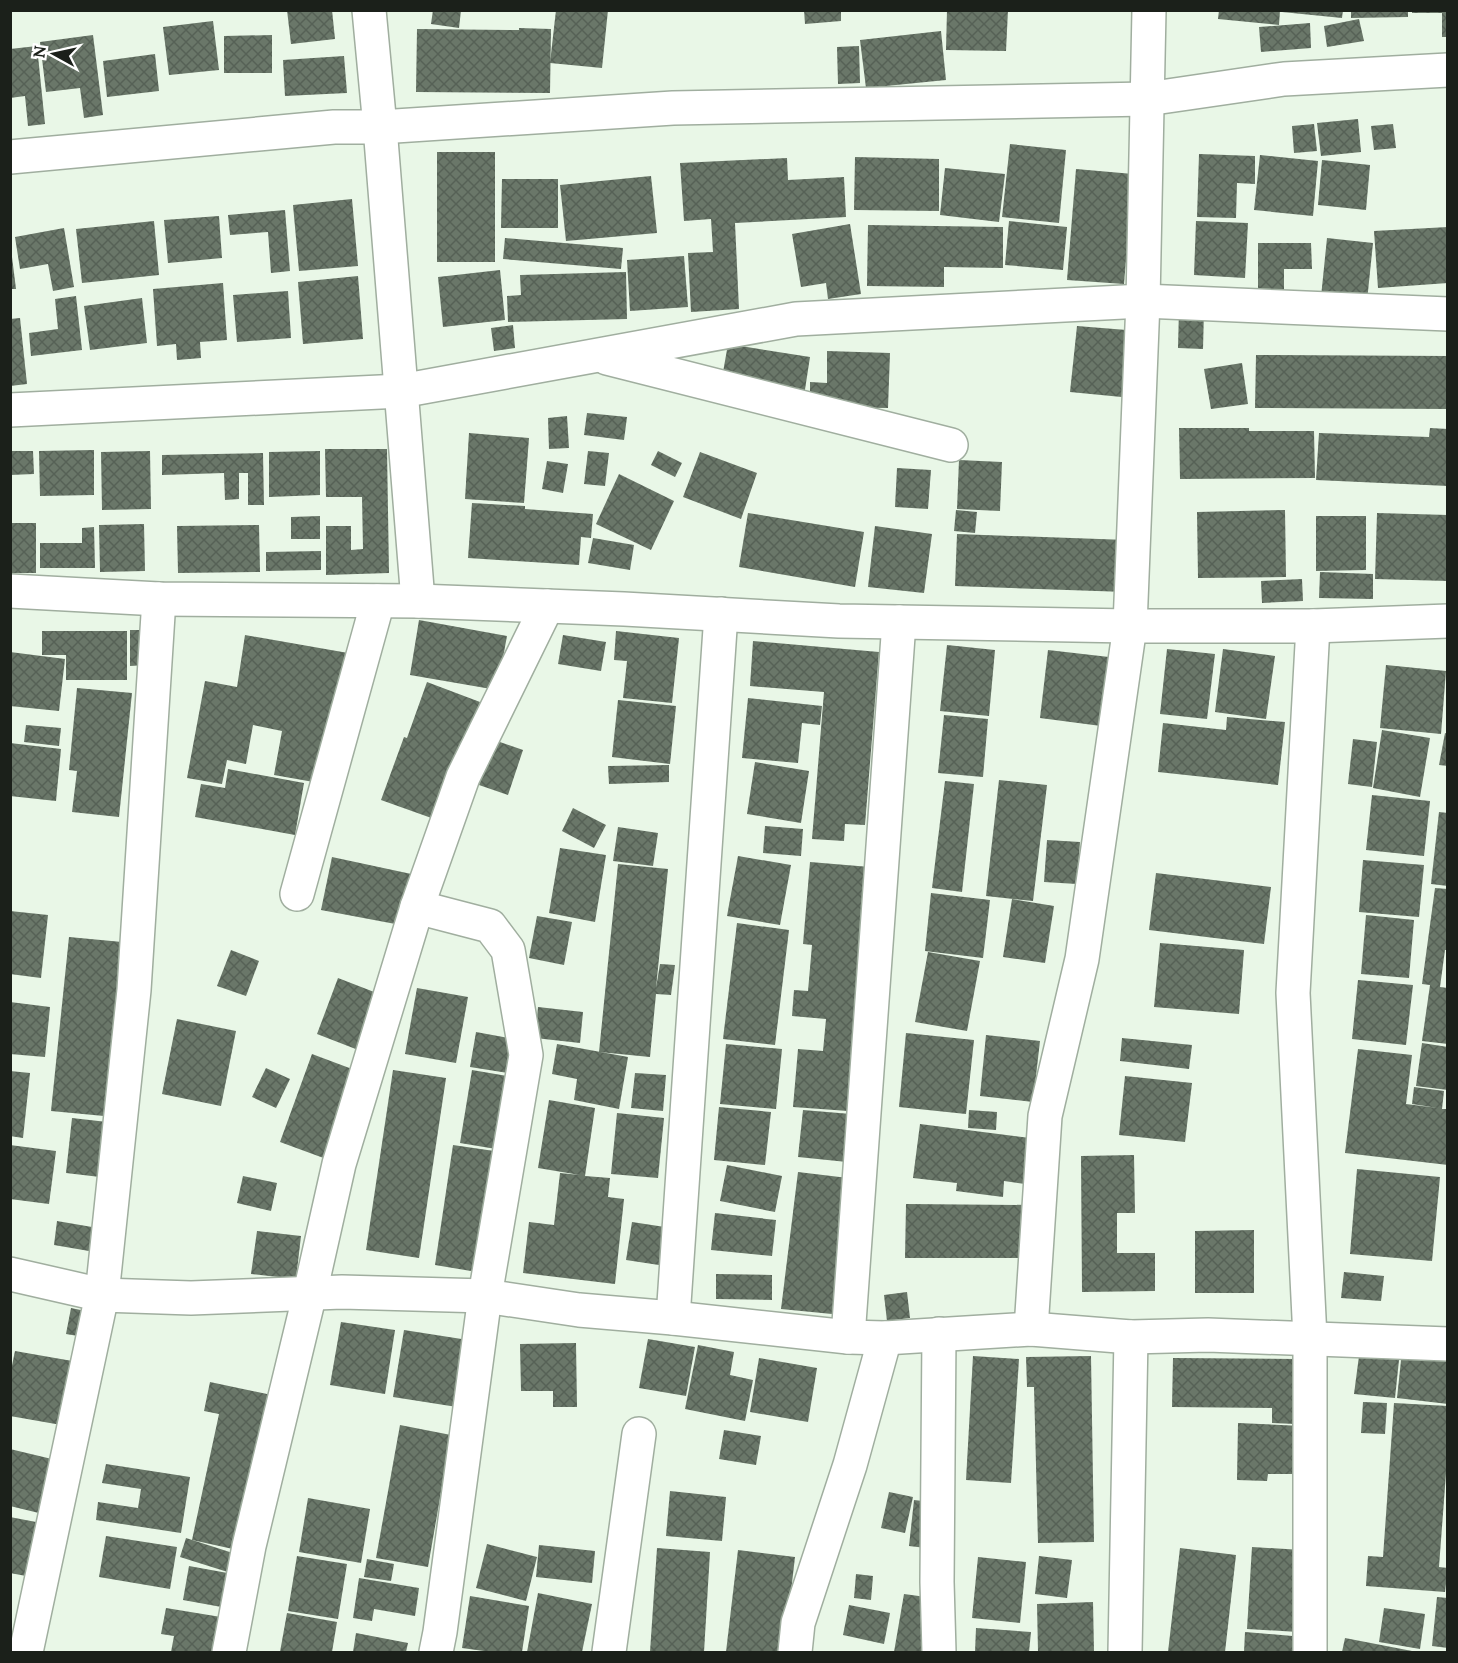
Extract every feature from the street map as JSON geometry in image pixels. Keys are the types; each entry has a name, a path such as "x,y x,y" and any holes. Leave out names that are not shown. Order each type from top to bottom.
{"street":[{"path":"369,10 418,601"},
{"path":"1031,1329 1045,1116 1082,960 1130,626 1143,301 1149,10"},
{"path":"10,157 334,127 380,127 673,108 1147,99 1284,79 1448,70"},
{"path":"10,410 401,391 796,319 1143,301 1448,314"},
{"path":"595,355 951,445"},
{"path":"10,591 159,599 418,601 839,621 1130,626 1313,626 1448,621"},
{"path":"26,1653 102,1295 134,990 159,599"},
{"path":"297,894 378,601"},
{"path":"229,1653 249,1546 339,1164 417,907 463,777 547,606"},
{"path":"673,1318 721,614"},
{"path":"848,1337 899,622"},
{"path":"1310,1653 1310,1338 1293,993 1313,626"},
{"path":"417,907 490,926 508,950 526,1055 485,1296 436,1653"},
{"path":"10,1274 102,1295 191,1298 342,1292 485,1296 579,1311 673,1318 848,1337 885,1338 1031,1329 1131,1337 1208,1335 1448,1344"},
{"path":"939,1334 937,1582 939,1653"},
{"path":"1125,1653 1131,1337"},
{"path":"795,1653 798,1623 850,1465 885,1338"},
{"path":"609,1653 639,1434"}],"building":[{"path":"287,10 332,10 335,39 291,44"},
{"path":"433,10 461,10 459,28 431,24"},
{"path":"556,10 608,10 602,68 550,63"},
{"path":"804,10 841,10 841,21 805,24"},
{"path":"947,10 1008,10 1006,51 946,50"},
{"path":"1219,10 1280,10 1279,25 1218,19"},
{"path":"1282,10 1343,10 1342,18 1282,12"},
{"path":"1351,10 1408,10 1408,17 1351,18"},
{"path":"1412,10 1448,10 1448,37 1442,37 1442,13 1412,13"},
{"path":"1359,19 1364,41 1327,47 1324,26"},
{"path":"213,21 219,70 169,75 163,27"},
{"path":"1310,23 1311,48 1261,52 1259,27"},
{"path":"519,28 551,29 550,93 416,92 417,29 519,30"},
{"path":"941,31 946,80 866,88 860,40"},
{"path":"93,35 103,115 84,118 80,88 46,92 40,42"},
{"path":"272,35 272,73 224,73 224,36"},
{"path":"37,46 45,124 28,126 25,96 10,98 10,49"},
{"path":"859,46 860,83 838,84 837,47"},
{"path":"155,54 159,91 107,97 103,61"},
{"path":"344,56 347,93 285,96 283,60"},
{"path":"1358,119 1361,152 1321,156 1317,123"},
{"path":"1314,124 1317,151 1294,153 1292,126"},
{"path":"1393,124 1396,148 1374,150 1371,126"},
{"path":"1010,144 1066,150 1059,223 1002,217"},
{"path":"437,152 495,152 495,262 437,262"},
{"path":"1199,154 1255,156 1255,184 1237,183 1236,218 1197,217"},
{"path":"1260,155 1318,161 1313,216 1254,210"},
{"path":"855,157 939,159 939,211 854,210"},
{"path":"787,158 788,180 844,177 846,217 735,223 739,309 691,312 688,253 713,252 711,219 684,221 680,163"},
{"path":"1322,160 1370,165 1366,210 1318,205"},
{"path":"945,168 1005,174 999,222 940,215"},
{"path":"1076,169 1133,174 1124,284 1067,280"},
{"path":"651,176 657,233 566,241 560,185"},
{"path":"502,179 558,179 558,228 501,228"},
{"path":"352,199 358,266 299,271 293,205"},
{"path":"285,210 290,271 271,273 268,232 230,235 228,215"},
{"path":"219,216 222,258 168,263 164,220"},
{"path":"154,221 159,275 82,283 76,229"},
{"path":"1009,221 1067,227 1063,270 1005,265"},
{"path":"1196,221 1248,223 1245,278 1194,275"},
{"path":"850,224 861,294 828,299 826,283 801,287 792,234"},
{"path":"868,225 1003,227 1003,268 944,267 944,287 867,286"},
{"path":"1448,227 1448,283 1378,288 1374,231"},
{"path":"64,228 74,287 53,291 48,264 20,269 15,237"},
{"path":"505,238 623,248 621,269 503,259"},
{"path":"1327,238 1373,243 1367,301 1321,297"},
{"path":"1258,243 1311,243 1312,269 1284,269 1284,290 1258,291"},
{"path":"684,256 688,307 630,311 627,260"},
{"path":"10,257 12,257 16,289 10,289"},
{"path":"500,270 505,320 443,327 438,277"},
{"path":"626,272 627,319 508,322 507,296 521,295 520,275"},
{"path":"358,276 363,339 303,344 298,282"},
{"path":"223,283 227,340 200,342 201,358 177,360 176,344 157,346 153,289"},
{"path":"288,291 291,338 237,342 233,295"},
{"path":"76,296 82,350 31,356 29,333 58,329 55,299"},
{"path":"142,298 147,343 90,350 84,306"},
{"path":"1179,309 1204,310 1203,349 1178,348"},
{"path":"20,318 27,384 10,386 10,319"},
{"path":"513,325 515,348 494,351 491,328"},
{"path":"1077,326 1139,331 1132,398 1070,392"},
{"path":"728,344 810,357 802,409 719,395"},
{"path":"827,351 890,353 888,408 810,407 810,382 827,383"},
{"path":"1256,355 1448,356 1448,409 1255,408"},
{"path":"1242,363 1248,404 1211,409 1204,369"},
{"path":"587,413 627,417 624,440 584,435"},
{"path":"567,416 569,448 549,449 548,418"},
{"path":"1179,428 1314,431 1315,478 1180,479"},
{"path":"1430,428 1448,429 1448,486 1316,480 1319,433 1429,437"},
{"path":"469,433 529,438 524,503 465,499"},
{"path":"325,449 387,449 389,573 326,575 326,526 351,526 351,550 363,549 362,497 326,497"},
{"path":"94,450 94,495 40,496 39,451"},
{"path":"10,451 33,451 34,474 10,475"},
{"path":"150,451 151,509 102,510 101,452"},
{"path":"320,451 320,495 269,497 269,452"},
{"path":"588,451 609,453 605,486 584,484"},
{"path":"658,451 682,463 675,477 651,465"},
{"path":"700,452 757,473 741,519 683,497"},
{"path":"263,453 264,505 248,505 248,473 239,473 239,499 225,500 224,473 162,475 162,455"},
{"path":"959,460 1002,462 1000,511 957,509"},
{"path":"547,461 568,464 563,493 542,489"},
{"path":"897,468 931,470 928,509 895,507"},
{"path":"619,474 674,501 651,550 596,524"},
{"path":"472,503 525,506 525,509 593,514 591,538 581,537 579,565 468,558"},
{"path":"956,510 977,512 975,533 954,531"},
{"path":"1285,510 1286,577 1198,578 1197,512"},
{"path":"748,513 864,532 855,587 739,567"},
{"path":"1377,513 1448,515 1448,581 1375,579"},
{"path":"320,516 320,539 291,539 291,517"},
{"path":"1316,516 1366,516 1366,570 1316,571"},
{"path":"10,523 36,523 36,573 10,573"},
{"path":"144,524 145,571 100,572 99,525"},
{"path":"259,525 260,572 178,573 177,526"},
{"path":"875,526 932,534 924,593 868,587"},
{"path":"94,527 95,568 40,568 40,543 82,543 82,528"},
{"path":"957,534 1127,540 1126,592 955,586"},
{"path":"593,538 634,545 630,570 588,563"},
{"path":"321,551 321,570 266,571 266,552"},
{"path":"1320,572 1373,574 1373,599 1319,598"},
{"path":"1302,579 1303,601 1262,603 1261,581"},
{"path":"419,620 507,636 497,690 410,675"},
{"path":"130,630 147,630 148,665 130,666"},
{"path":"42,631 127,631 127,680 66,680 66,655 42,655"},
{"path":"616,631 679,638 672,703 623,698 627,661 614,660"},
{"path":"245,635 348,653 325,784 274,775 282,731 253,725 246,764 227,760 222,784 187,778 205,681 237,687"},
{"path":"563,635 606,642 601,671 558,664"},
{"path":"753,641 879,652 865,825 845,824 844,841 812,839 824,692 750,686"},
{"path":"947,645 995,650 989,716 940,711"},
{"path":"1167,649 1215,654 1207,719 1160,714"},
{"path":"1223,649 1275,656 1266,719 1215,712"},
{"path":"1048,650 1109,657 1101,726 1040,718"},
{"path":"10,652 65,659 59,711 10,706"},
{"path":"1386,665 1446,671 1441,734 1380,728"},
{"path":"427,682 480,702 437,820 381,800"},
{"path":"77,688 132,693 119,817 72,812 77,771 69,770"},
{"path":"748,698 822,706 820,725 802,723 798,763 742,758"},
{"path":"618,700 676,706 670,764 612,757"},
{"path":"944,715 988,719 983,777 938,773"},
{"path":"1227,717 1285,722 1278,785 1158,772 1163,723 1226,730"},
{"path":"26,725 61,728 59,746 24,742"},
{"path":"1382,730 1430,738 1420,797 1373,788"},
{"path":"1445,733 1448,734 1448,766 1439,765"},
{"path":"1353,739 1377,742 1372,787 1348,784"},
{"path":"494,740 523,750 508,795 479,785"},
{"path":"10,743 61,749 56,801 10,796"},
{"path":"755,762 809,771 801,823 747,814"},
{"path":"669,765 669,782 609,784 608,766"},
{"path":"228,769 304,783 295,835 195,817 201,784 225,788"},
{"path":"999,780 1047,785 1033,901 986,896"},
{"path":"945,781 974,784 962,892 932,888"},
{"path":"1372,795 1430,801 1424,856 1366,850"},
{"path":"573,808 606,825 594,848 562,831"},
{"path":"1439,812 1448,813 1448,886 1431,884"},
{"path":"765,826 803,829 801,856 763,853"},
{"path":"618,827 658,833 653,866 613,861"},
{"path":"1047,840 1080,842 1077,884 1044,882"},
{"path":"560,848 606,855 595,922 549,913"},
{"path":"738,856 791,865 780,925 727,916"},
{"path":"332,857 416,875 406,926 321,910"},
{"path":"1363,860 1424,865 1419,917 1359,912"},
{"path":"810,862 870,867 848,1111 793,1107 798,1049 823,1051 826,1019 792,1016 794,990 808,991 812,945 803,944"},
{"path":"618,864 668,869 656,988 660,964 675,965 671,995 656,994 650,1057 599,1052"},
{"path":"1156,873 1271,887 1264,944 1149,930"},
{"path":"1435,888 1448,889 1448,950 1445,950 1440,987 1448,988 1448,1044 1422,1041 1430,985 1422,984"},
{"path":"931,893 990,900 983,958 925,951"},
{"path":"1012,899 1054,906 1045,963 1003,957"},
{"path":"10,911 48,915 41,978 10,974"},
{"path":"1366,915 1414,920 1409,978 1361,974"},
{"path":"537,916 572,922 564,965 529,958"},
{"path":"737,923 789,930 775,1045 723,1039"},
{"path":"69,937 122,942 104,1116 51,1111"},
{"path":"1160,943 1244,950 1239,1014 1154,1007"},
{"path":"231,950 259,961 246,996 217,986"},
{"path":"928,952 980,961 967,1031 915,1022"},
{"path":"338,978 387,997 366,1053 317,1034"},
{"path":"1358,980 1413,985 1406,1045 1352,1039"},
{"path":"417,988 468,997 456,1063 405,1054"},
{"path":"10,1002 50,1007 45,1057 10,1054"},
{"path":"538,1007 583,1012 580,1043 535,1038"},
{"path":"177,1019 236,1031 221,1106 162,1094"},
{"path":"476,1032 514,1039 508,1073 470,1067"},
{"path":"906,1033 974,1040 966,1114 899,1107"},
{"path":"986,1035 1040,1041 1033,1102 980,1096"},
{"path":"1122,1038 1192,1045 1189,1069 1120,1061"},
{"path":"1422,1043 1448,1047 1448,1090 1416,1086"},
{"path":"557,1044 628,1057 619,1109 574,1100 577,1079 552,1074"},
{"path":"726,1044 782,1049 776,1109 720,1104"},
{"path":"1358,1049 1412,1055 1406,1104 1438,1108 1412,1104 1414,1087 1444,1091 1442,1109 1448,1109 1448,1165 1345,1153"},
{"path":"312,1054 360,1072 329,1160 280,1142"},
{"path":"266,1068 290,1079 276,1108 252,1097"},
{"path":"393,1070 446,1078 419,1258 366,1250"},
{"path":"472,1070 513,1077 502,1150 460,1143"},
{"path":"10,1071 30,1073 23,1138 10,1136"},
{"path":"635,1073 666,1075 663,1111 631,1108"},
{"path":"1125,1076 1192,1083 1185,1142 1119,1135"},
{"path":"549,1100 595,1108 585,1176 610,1178 608,1197 624,1199 615,1284 523,1273 529,1222 554,1225 560,1173 580,1175 538,1168"},
{"path":"719,1107 771,1112 765,1165 714,1160"},
{"path":"803,1110 851,1114 847,1162 798,1157"},
{"path":"969,1110 997,1112 996,1130 968,1128"},
{"path":"617,1113 664,1118 658,1178 611,1174"},
{"path":"72,1118 107,1122 100,1177 66,1173"},
{"path":"920,1124 1038,1139 1032,1185 1004,1181 1003,1197 956,1191 957,1183 913,1178"},
{"path":"10,1145 56,1151 49,1204 10,1199"},
{"path":"453,1145 501,1152 483,1273 435,1265"},
{"path":"1134,1155 1135,1213 1117,1213 1117,1253 1155,1253 1155,1291 1082,1292 1081,1156"},
{"path":"727,1165 782,1176 775,1212 720,1201"},
{"path":"1357,1169 1440,1177 1432,1261 1350,1254"},
{"path":"798,1172 848,1178 832,1314 781,1309"},
{"path":"243,1176 277,1183 271,1211 237,1203"},
{"path":"906,1204 1034,1205 1033,1258 905,1258"},
{"path":"715,1213 776,1220 772,1256 711,1250"},
{"path":"57,1221 92,1227 89,1251 54,1245"},
{"path":"632,1222 678,1229 672,1267 626,1260"},
{"path":"1254,1230 1254,1293 1195,1293 1195,1231"},
{"path":"257,1231 301,1236 296,1279 251,1274"},
{"path":"1344,1272 1384,1276 1381,1301 1341,1298"},
{"path":"716,1274 772,1275 772,1300 716,1299"},
{"path":"907,1292 910,1318 887,1321 884,1295"},
{"path":"71,1308 95,1313 90,1338 66,1334"},
{"path":"341,1322 395,1330 385,1394 330,1385"},
{"path":"404,1330 468,1340 457,1407 393,1397"},
{"path":"648,1339 695,1347 686,1396 639,1388"},
{"path":"576,1343 577,1407 553,1407 553,1391 521,1391 520,1344"},
{"path":"698,1345 734,1352 730,1375 753,1380 745,1421 685,1409"},
{"path":"15,1351 78,1362 67,1426 10,1416 10,1375"},
{"path":"1402,1351 1448,1356 1448,1404 1397,1398"},
{"path":"973,1356 1019,1359 1011,1483 966,1480"},
{"path":"1091,1356 1094,1542 1038,1543 1034,1387 1027,1387 1026,1357"},
{"path":"1359,1356 1399,1360 1395,1398 1354,1394"},
{"path":"759,1358 817,1368 808,1422 750,1412"},
{"path":"1173,1358 1296,1359 1296,1424 1272,1423 1272,1408 1172,1407"},
{"path":"210,1382 281,1397 242,1551 192,1540 219,1414 204,1411"},
{"path":"1363,1402 1387,1403 1385,1434 1361,1433"},
{"path":"1394,1403 1448,1406 1448,1447 1439,1567 1448,1568 1445,1592 1366,1586 1368,1556 1383,1557"},
{"path":"1238,1423 1302,1426 1300,1474 1268,1474 1267,1481 1237,1480"},
{"path":"400,1425 451,1435 428,1567 376,1558"},
{"path":"724,1430 761,1436 756,1465 719,1459"},
{"path":"10,1449 56,1460 43,1514 10,1506"},
{"path":"106,1464 190,1477 181,1533 96,1520 98,1502 138,1508 141,1489 102,1483"},
{"path":"670,1491 726,1497 722,1541 666,1536"},
{"path":"889,1492 913,1497 905,1533 881,1528"},
{"path":"308,1498 370,1509 361,1563 299,1552"},
{"path":"914,1500 948,1504 943,1550 909,1546"},
{"path":"10,1517 36,1522 26,1576 10,1573"},
{"path":"106,1536 177,1547 170,1589 99,1577"},
{"path":"186,1538 239,1555 234,1574 180,1557"},
{"path":"487,1544 537,1557 526,1601 476,1588"},
{"path":"539,1545 595,1551 592,1583 536,1577"},
{"path":"1252,1547 1302,1550 1298,1632 1247,1629"},
{"path":"657,1548 710,1552 704,1652 650,1652"},
{"path":"1180,1548 1236,1555 1225,1652 1168,1652"},
{"path":"738,1550 795,1557 784,1652 726,1652"},
{"path":"297,1556 347,1564 338,1619 288,1611"},
{"path":"1039,1556 1072,1560 1067,1598 1035,1594"},
{"path":"978,1557 1026,1562 1020,1623 972,1618"},
{"path":"367,1559 394,1564 391,1581 364,1577"},
{"path":"189,1566 233,1574 227,1608 183,1600"},
{"path":"856,1574 873,1576 871,1600 854,1598"},
{"path":"359,1578 419,1588 415,1616 374,1609 372,1621 353,1618"},
{"path":"538,1593 592,1604 582,1652 527,1652"},
{"path":"904,1594 948,1600 939,1652 894,1652"},
{"path":"470,1596 529,1606 522,1652 491,1652 462,1648"},
{"path":"1437,1597 1448,1598 1448,1648 1432,1646"},
{"path":"1093,1602 1094,1652 1038,1652 1037,1604"},
{"path":"849,1605 890,1613 884,1644 843,1635"},
{"path":"166,1608 227,1618 221,1652 171,1652 174,1636 161,1634"},
{"path":"1384,1608 1425,1614 1420,1649 1379,1642"},
{"path":"287,1613 337,1622 332,1652 280,1652"},
{"path":"976,1628 1031,1632 1029,1652 975,1652"},
{"path":"1245,1632 1304,1637 1303,1652 1244,1652"},
{"path":"356,1633 408,1643 406,1652 353,1652"},
{"path":"1345,1638 1412,1651 1412,1652 1342,1652"}]}
